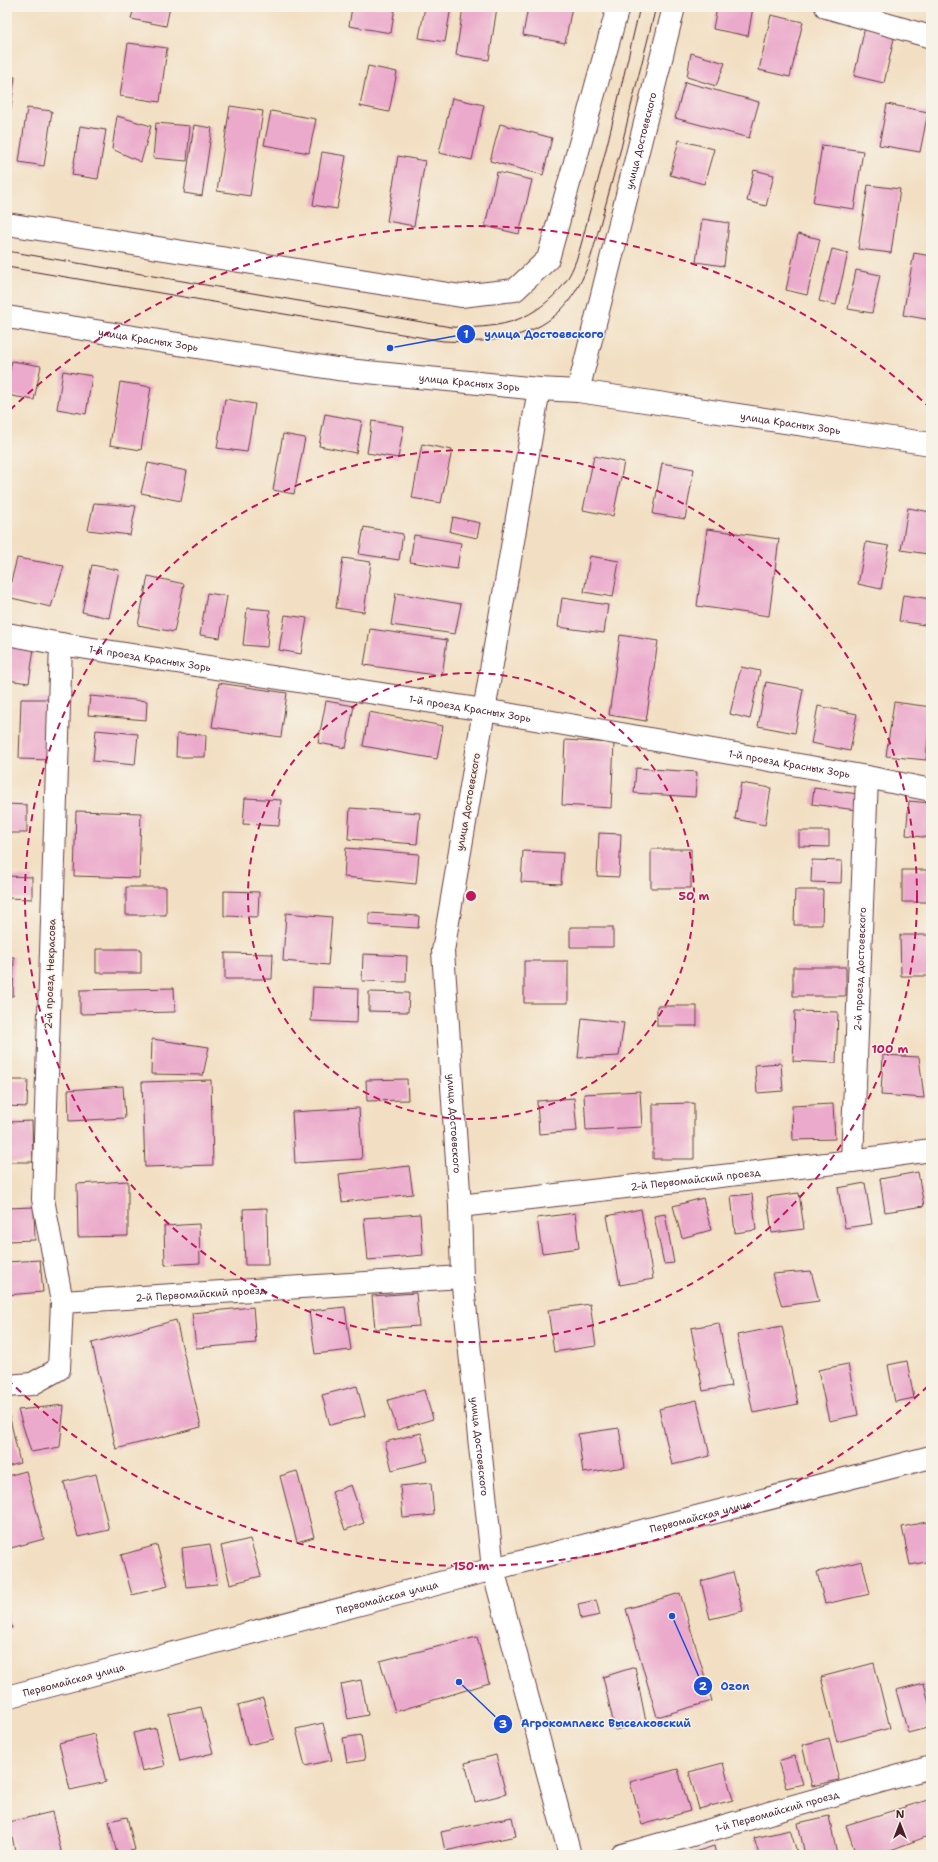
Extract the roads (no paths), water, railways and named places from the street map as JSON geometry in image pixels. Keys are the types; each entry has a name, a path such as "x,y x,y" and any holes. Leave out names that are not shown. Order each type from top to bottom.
{"street":[{"path":"7,224 461,296 515,290 548,259 618,7"},
{"name":"улица Достоевского","path":"578,391 674,7"},
{"path":"826,7 931,37"},
{"name":"улица Красных Зорь","path":"7,317 337,369 539,389 578,391 931,444"},
{"name":"улица Достоевского","path":"539,389 443,951 460,1206 462,1277 493,1569 570,1855"},
{"name":"1-й проезд Красных Зорь","path":"7,634 61,644 484,710 867,777 931,790"},
{"name":"2-й проезд Некрасова","path":"61,644 43,1198 62,1302"},
{"name":"2-й проезд Достоевского","path":"852,1161 867,777"},
{"name":"2-й Первомайский проезд","path":"460,1206 852,1161 931,1150"},
{"name":"2-й Первомайский проезд","path":"62,1302 462,1277"},
{"path":"7,1386 32,1384 59,1369 62,1302"},
{"name":"Первомайская улица","path":"7,1697 493,1569 931,1457"},
{"name":"1-й Первомайский проезд","path":"622,1855 931,1767"}],"tram line":[{"path":"7,251 451,327 482,327 497,325 523,317 548,301 560,289 572,271 583,239 640,7"},
{"path":"7,267 443,341 459,342 490,340 505,338 534,329 548,321 560,311 569,301 582,280 594,245 621,148 656,7"}],"place":[{"name":"улица Достоевского","path":"390,348"},
{"name":"Ozon","path":"672,1616"},
{"name":"Агрокомплекс Выселковский","path":"459,1682"}]}
